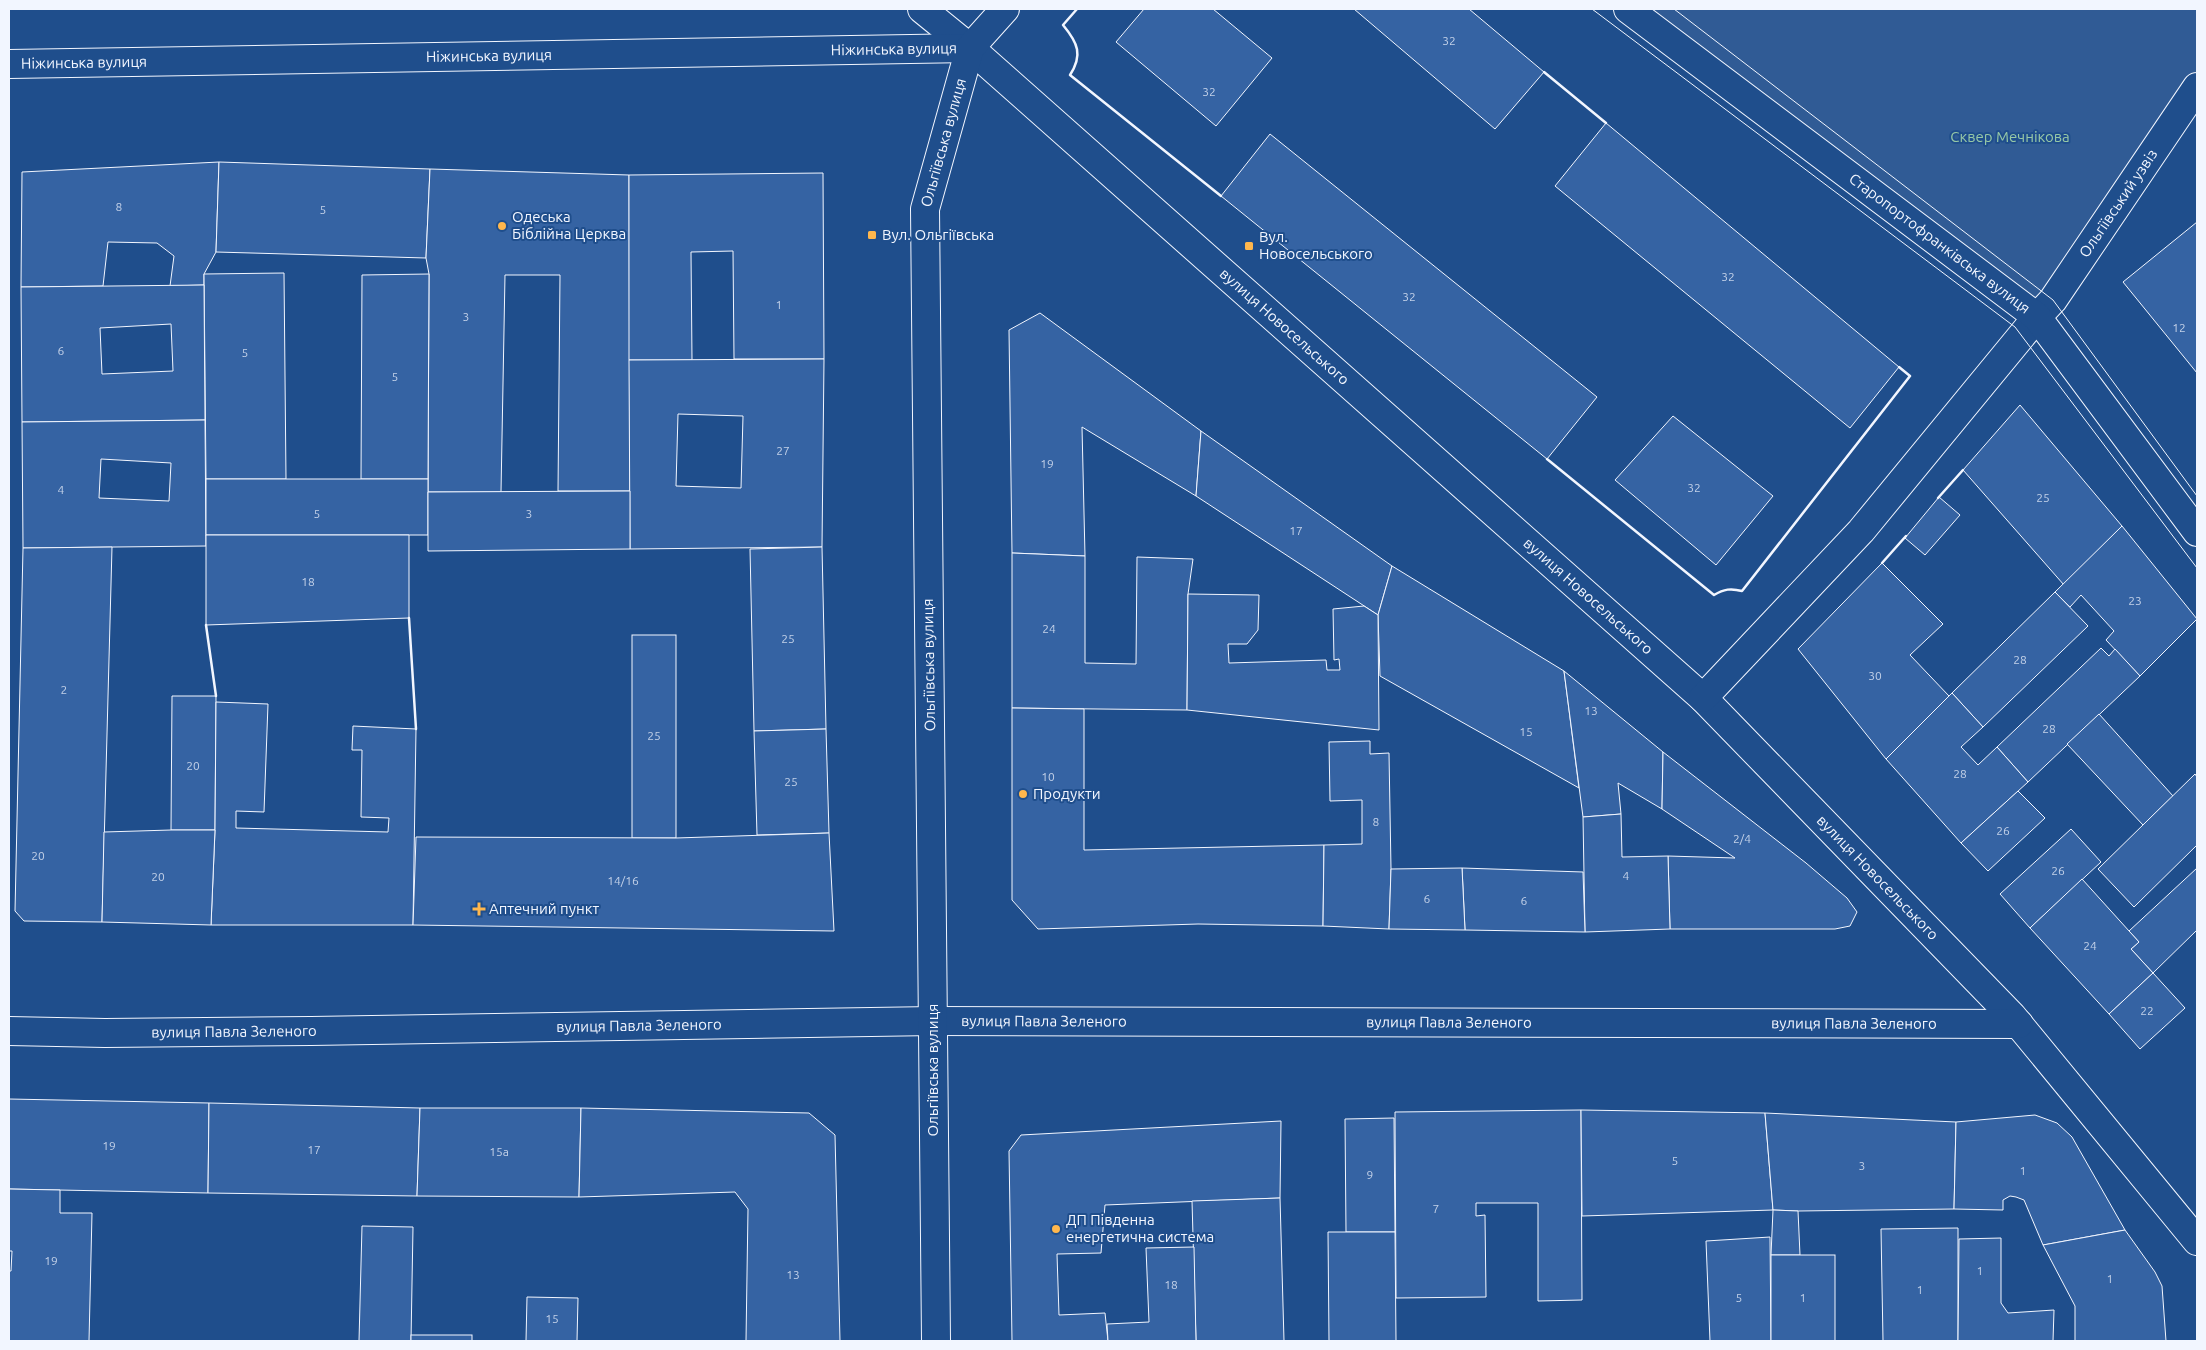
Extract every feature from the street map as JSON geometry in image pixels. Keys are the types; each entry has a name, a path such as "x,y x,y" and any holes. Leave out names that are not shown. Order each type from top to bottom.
{"street":[{"name":"вулиця Новосельського","path":"922,9 970,48 1703,698 2019,1024 2197,1241"},
{"name":"Ольгіївська вулиця","path":"936,1341 925,209 970,48 1005,9"},
{"name":"Старопортофранківська вулиця","path":"1628,9 2037,317 2197,532"},
{"name":"Ніжинська вулиця","path":"9,64 970,48"},
{"name":"Ольгіївський узвіз","path":"1703,698 1861,532 2053,300 2197,87"},
{"name":"вулиця Павла Зеленого","path":"9,1031 105,1033 292,1031 933,1021 2019,1024"}],"shaded area":[{"name":"Сквер Мечнікова","path":"1628,9 2197,9 2197,89 2037,317"}],"building":[{"path":"1144,9 1213,9 1272,58 1216,126 1116,42"},
{"path":"1354,9 1469,9 1544,72 1495,129"},
{"path":"1606,123 1899,367 1850,428 1555,186"},
{"path":"1270,134 1597,397 1547,459 1221,196"},
{"path":"219,162 216,252 204,274 204,285 170,286 174,256 157,243 108,242 103,286 21,287 22,172"},
{"path":"219,162 430,169 426,258 216,252"},
{"path":"430,169 629,175 630,491 558,491 560,275 505,275 501,492 428,492 429,274 426,258"},
{"path":"823,173 824,359 734,359 733,251 691,252 692,360 629,360 629,175"},
{"path":"2197,222 2197,373 2123,282"},
{"path":"284,273 286,479 206,479 204,274"},
{"path":"429,274 428,479 361,479 362,275"},
{"path":"204,285 205,420 22,422 21,287","holes":["171,324 173,371 102,374 100,328"]},
{"path":"1040,313 1201,431 1196,496 1082,427 1085,556 1012,553 1009,330"},
{"path":"824,359 822,547 630,549 629,360","holes":["678,414 743,416 741,488 676,486"]},
{"path":"2020,405 2122,526 2064,585 1963,470"},
{"path":"1673,416 1773,496 1716,565 1615,480"},
{"path":"205,420 206,546 23,548 22,422","holes":["101,459 171,463 169,501 99,498"]},
{"path":"1201,431 1392,566 1378,615 1196,496"},
{"path":"206,479 428,479 428,535 206,535"},
{"path":"630,491 630,549 428,551 428,492"},
{"path":"1939,497 1960,515 1925,555 1905,538"},
{"path":"2122,526 2197,619 2140,676 2106,640 2114,631 2081,595 2070,607 2055,592"},
{"path":"206,535 409,535 409,618 206,625"},
{"path":"112,547 102,922 24,921 15,911 23,548"},
{"path":"822,547 826,729 754,731 750,549"},
{"path":"1012,553 1085,556 1085,663 1136,664 1137,557 1193,559 1188,594 1187,710 1012,708"},
{"path":"1882,563 1943,624 1910,655 1949,696 1886,759 1798,649"},
{"path":"1392,566 1564,671 1579,788 1380,676 1378,615"},
{"path":"2055,592 2088,626 1983,727 1952,693"},
{"path":"1188,594 1259,595 1258,630 1247,644 1228,644 1229,663 1326,660 1327,670 1340,670 1339,659 1334,660 1333,609 1364,606 1378,615 1379,730 1187,710"},
{"path":"632,635 676,635 676,838 632,838"},
{"path":"2101,648 2109,656 2115,649 2140,676 2028,782 1997,747"},
{"path":"1564,671 1663,752 1662,809 1618,783 1621,814 1583,817"},
{"path":"1952,693 1983,727 1961,747 1978,765 1997,747 2028,782 1961,843 1886,759"},
{"path":"172,696 216,696 215,830 171,830"},
{"path":"216,702 268,704 264,812 236,811 236,828 388,832 389,818 361,817 362,750 352,750 353,726 416,729 413,925 211,925 215,830"},
{"path":"1012,708 1084,709 1084,850 1324,845 1323,926 1198,924 1038,929 1012,900"},
{"path":"2099,714 2173,796 2143,825 2067,744"},
{"path":"826,729 829,833 757,835 754,731"},
{"path":"1370,741 1370,754 1389,753 1391,869 1389,929 1323,926 1324,845 1362,844 1362,800 1330,801 1329,742"},
{"path":"1663,752 1806,863 1847,898 1857,912 1850,926 1835,929 1670,929 1668,856 1735,858 1662,809"},
{"path":"2195,774 2197,777 2197,845 2134,907 2098,869"},
{"path":"2018,791 2045,818 1988,871 1961,843"},
{"path":"1621,814 1622,857 1668,856 1670,929 1585,932 1583,817"},
{"path":"2071,829 2101,862 2030,928 2000,894"},
{"path":"215,830 211,925 102,922 104,832"},
{"path":"829,833 834,931 413,925 416,837 676,838"},
{"path":"1462,868 1583,872 1585,932 1465,930"},
{"path":"1462,868 1465,930 1389,929 1391,869"},
{"path":"2197,868 2197,930 2153,973 2131,949 2139,942 2129,931"},
{"path":"2082,879 2139,942 2131,949 2153,973 2109,1014 2030,928"},
{"path":"2153,973 2185,1008 2140,1049 2109,1014"},
{"path":"9,1099 209,1103 208,1193 9,1189"},
{"path":"209,1103 420,1108 417,1196 208,1193"},
{"path":"420,1108 581,1108 579,1197 417,1196"},
{"path":"581,1108 809,1113 835,1135 840,1341 746,1341 748,1209 735,1192 579,1197"},
{"path":"1581,1110 1582,1300 1538,1301 1538,1203 1476,1203 1476,1216 1485,1215 1486,1297 1396,1298 1395,1112"},
{"path":"1581,1110 1765,1113 1773,1210 1582,1216"},
{"path":"1765,1113 1956,1122 1954,1209 1773,1210"},
{"path":"2035,1115 2057,1123 2072,1137 2125,1230 2043,1245 2024,1200 2010,1196 2003,1200 2003,1210 1954,1209 1956,1122"},
{"path":"1394,1118 1395,1232 1346,1232 1345,1119"},
{"name":"ДП Південна енергетична система","path":"1281,1121 1280,1198 1105,1205 1101,1253 1057,1254 1059,1315 1105,1313 1108,1341 1012,1341 1009,1151 1021,1135"},
{"path":"9,1189 60,1190 60,1213 92,1213 89,1341 9,1341 9,1271 11,1271 12,1251 9,1251"},
{"path":"1280,1198 1284,1341 1196,1341 1192,1201"},
{"path":"1773,1210 1798,1211 1800,1255 1771,1255"},
{"path":"362,1226 413,1227 411,1341 359,1341"},
{"path":"1958,1228 1958,1341 1883,1341 1881,1229"},
{"path":"2125,1230 2155,1272 2162,1286 2166,1341 2075,1341 2075,1306 2043,1245"},
{"path":"1328,1232 1395,1232 1396,1341 1329,1341"},
{"path":"1770,1237 1771,1341 1710,1341 1706,1241"},
{"path":"2001,1238 2001,1303 2008,1313 2054,1310 2053,1341 1958,1341 1959,1239"},
{"path":"1194,1247 1196,1341 1108,1341 1107,1324 1149,1322 1146,1248"},
{"path":"1771,1255 1835,1255 1835,1341 1771,1341"},
{"path":"527,1297 578,1298 577,1341 526,1341"},
{"path":"411,1335 472,1335 472,1341 411,1341"}],"tram line":[{"path":"1592,9 2015,327 2197,568"},
{"path":"1674,9 2053,300 2197,496"}],"wall":[{"path":"1077,9 1063,25 1077,49 1076,61 1070,75 1221,196"},
{"path":"1544,72 1606,123"},
{"path":"1547,459 1714,595 1721,591 1742,591 1910,376 1899,367"},
{"path":"1938,498 1963,470"},
{"path":"1882,563 1906,536"},
{"path":"409,618 416,729"},
{"path":"206,625 216,696"}],"place":[{"name":"Одеська Біблійна Церква","path":"502,226"},
{"name":"Вул. Ольгіївська","path":"872,235"},
{"name":"Вул. Новосельського","path":"1249,246"},
{"name":"Продукти","path":"1023,794"},
{"name":"Аптечний пункт","path":"479,909"},
{"name":"ДП Південна енергетична система","path":"1056,1229"}]}
